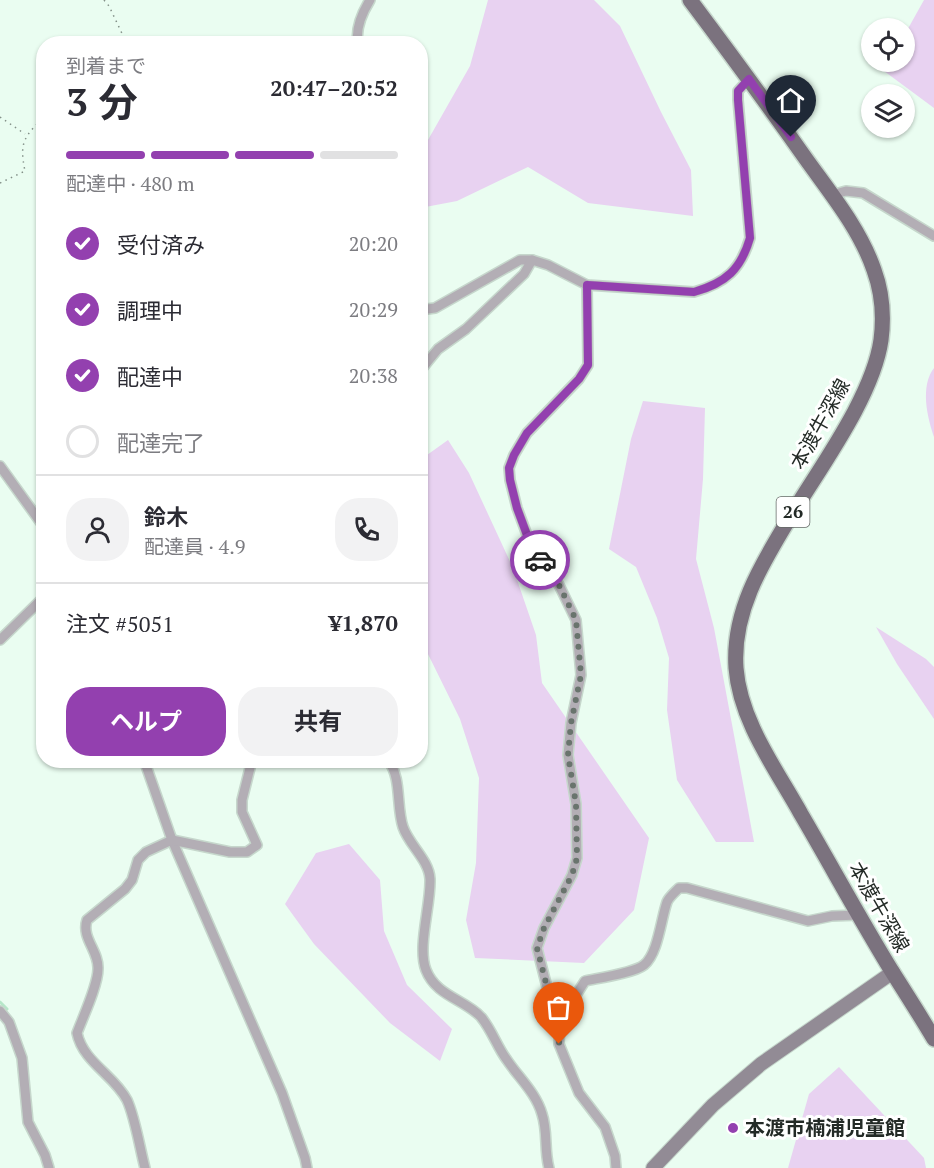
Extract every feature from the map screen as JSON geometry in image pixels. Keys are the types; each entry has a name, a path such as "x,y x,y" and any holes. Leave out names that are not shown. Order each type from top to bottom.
{"main road":[{"name":"本渡牛深線","path":"690,0 851,222 874,269 880,291 882,315 880,341 874,367 862,395 763,563 747,596 740,620 736,670 741,695 759,739 859,915 934,1039"}],"street":[{"path":"357,36 362,13 370,0"},
{"path":"428,309 435,308 520,260 532,260 548,265 587,285 694,292 711,288 736,269 745,255 750,238 738,100 738,91 749,79"},
{"path":"832,195 846,191 863,193 934,236"},
{"path":"428,361 438,349 465,329 524,274 532,260"},
{"path":"587,285 588,365 579,379 527,433 509,468 517,508 533,551 559,585 576,620 581,675 571,723 568,755 576,804 577,858 572,875 544,928 537,948 548,991 560,1020 559,1044 579,1093 605,1127 615,1156 616,1168"},
{"path":"0,466 36,516"},
{"path":"0,640 36,605"},
{"path":"147,768 172,840 282,1093 307,1168"},
{"path":"145,1168 128,1102 86,1053 77,1033 99,971 98,958 85,932 85,926 87,920 125,889 132,880 138,860 146,852 172,840 230,852 247,852 257,845 242,812 242,800 250,768"},
{"path":"392,768 395,774 403,829 425,864 430,878 424,952 425,968 431,981 440,990 480,1016 506,1060 534,1096 546,1129 546,1155 549,1168"},
{"path":"560,1020 585,981 644,965 656,944 668,900 679,888 687,888 808,921 832,916 859,915"},
{"path":"653,1168 714,1106 761,1064 893,972"},
{"path":"0,1011 9,1022 22,1058 28,1122 49,1168"}],"path":[{"path":"104,0 123,36"},
{"path":"0,117 26,135"},
{"path":"0,183 26,171 22,157 26,135 36,125"}],"shaded area":[{"path":"488,0 594,0 620,26 691,170 693,216 588,203 528,167 457,201 428,206 428,140 470,66"},
{"path":"924,0 934,0 934,108 915,94 915,84 902,84 885,72 915,72 914,18"},
{"path":"934,368 934,437 927,411 926,392"},
{"path":"643,401 705,408 703,479 696,559 714,628 754,842 716,842 677,780 667,710 669,658 657,618 636,567 609,549 631,439"},
{"path":"448,440 469,473 513,568 536,635 542,683 649,838 634,910 584,963 475,958 466,920 476,863 479,778 460,719 428,654 428,454"},
{"path":"876,627 926,659 934,667 934,719 897,664"},
{"path":"349,844 380,880 384,931 407,985 452,1029 440,1061 390,1023 314,944 285,904 316,853"},
{"path":"839,1067 924,1158 926,1168 788,1168 809,1094"}],"waterway":[{"path":"0,1002 7,1009"}],"way so far":[{"path":"540,560 571,605 576,620 581,675 571,723 568,755 576,804 577,858 572,875 544,928 537,948 548,991 560,1020 559,1044"}],"place":[{"name":"本渡市楠浦児童館","path":"733,1128"}],"route":[{"path":"540,560 533,551 517,508 509,468 527,433 579,379 588,365 587,285 694,292 711,288 724,279 736,269 745,255 750,238 738,100 738,91 749,79 791,137"}]}
